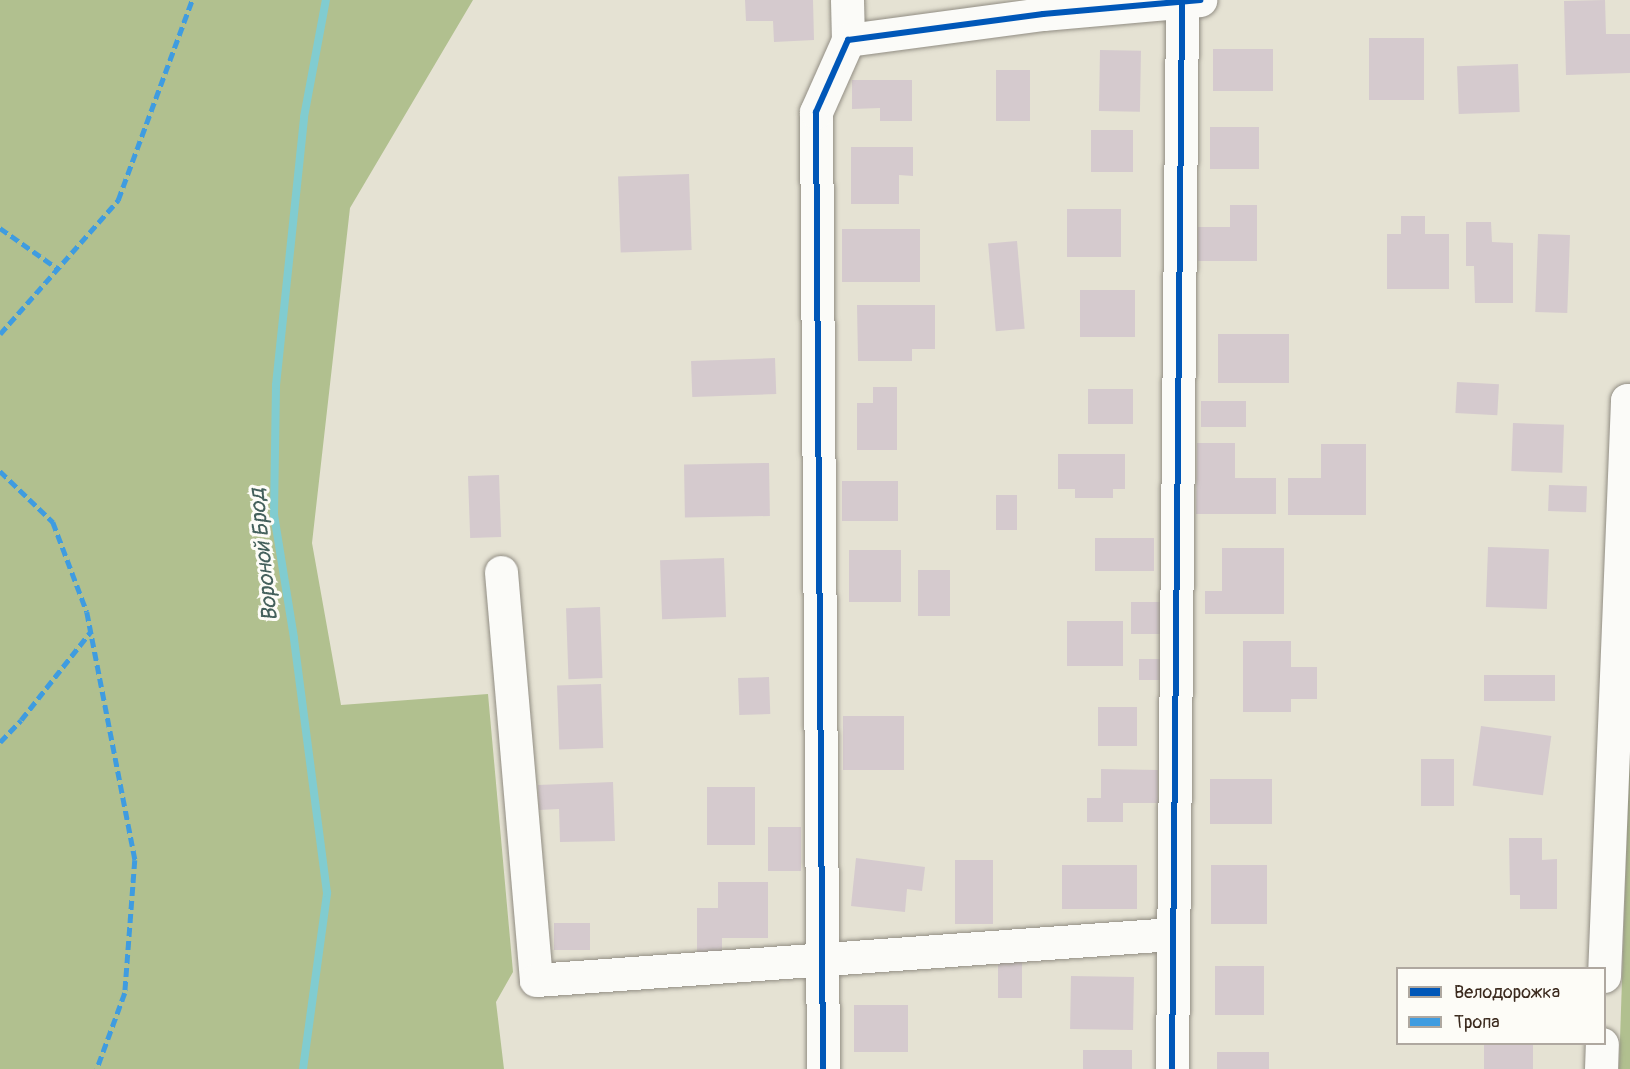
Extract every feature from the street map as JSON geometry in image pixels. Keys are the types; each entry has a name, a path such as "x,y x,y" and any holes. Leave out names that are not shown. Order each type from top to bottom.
{"street":[{"path":"823,1069 824,958 816,112 848,40 847,0"},
{"path":"848,40 1043,7 1191,1 1172,934 1172,1069"},
{"path":"1605,967 1627,400 1630,400"},
{"path":"501,572 536,980 1172,934"},
{"path":"1601,1069 1602,1045"}],"green space":[{"path":"0,0 473,0 350,208 312,543 341,705 488,694 513,972 496,1002 504,1069 0,1069"},
{"path":"1630,745 1630,1069 1619,1069"}],"building":[{"path":"745,0 813,0 814,40 774,42 773,21 746,21"},
{"path":"1605,0 1606,34 1630,34 1630,73 1566,75 1564,1"},
{"path":"1369,38 1424,38 1424,100 1369,100"},
{"path":"1213,49 1273,49 1273,91 1213,91"},
{"path":"1100,50 1141,51 1140,112 1099,111"},
{"path":"1518,64 1520,112 1459,114 1457,66"},
{"path":"996,70 1030,70 1030,121 996,121"},
{"path":"852,80 912,80 912,121 880,121 880,108 852,109"},
{"path":"1210,127 1259,127 1259,169 1210,169"},
{"path":"1091,130 1133,130 1133,172 1091,172"},
{"path":"851,147 913,147 913,176 899,175 899,204 851,204"},
{"path":"689,174 692,250 621,252 618,176"},
{"path":"1230,205 1257,205 1257,261 1198,261 1198,227 1230,227"},
{"path":"1067,209 1121,209 1121,257 1067,257"},
{"path":"1401,216 1425,216 1425,234 1449,234 1449,289 1387,289 1387,234 1401,234"},
{"path":"1466,222 1491,222 1492,242 1513,243 1513,303 1475,303 1474,266 1466,266"},
{"path":"842,229 920,229 920,282 842,282"},
{"path":"1538,234 1570,235 1567,313 1535,312"},
{"path":"1017,241 1025,329 996,331 988,244"},
{"path":"1080,290 1135,290 1135,337 1080,337"},
{"path":"857,305 935,305 935,349 912,349 912,361 858,361"},
{"path":"1218,334 1289,334 1289,383 1218,383"},
{"path":"775,358 776,394 692,397 691,361"},
{"path":"1457,382 1499,384 1497,415 1455,413"},
{"path":"873,387 897,387 897,450 857,450 857,403 873,403"},
{"path":"1088,389 1133,389 1133,424 1088,424"},
{"path":"1201,401 1246,401 1246,427 1201,427"},
{"path":"1513,423 1564,425 1562,473 1511,471"},
{"path":"1197,443 1235,443 1235,478 1276,478 1276,514 1196,514"},
{"path":"1321,444 1366,444 1366,515 1288,515 1288,478 1321,478"},
{"path":"1058,454 1125,454 1125,489 1113,489 1113,498 1075,498 1075,489 1058,489"},
{"path":"769,463 770,516 685,517 684,464"},
{"path":"499,475 501,537 470,538 468,476"},
{"path":"842,481 898,481 898,521 842,521"},
{"path":"1549,485 1587,486 1586,512 1548,511"},
{"path":"996,495 1017,495 1017,530 996,530"},
{"path":"1095,538 1154,538 1154,571 1095,571"},
{"path":"1488,547 1549,549 1547,609 1486,607"},
{"path":"1222,548 1284,548 1284,614 1205,614 1205,591 1222,591"},
{"path":"849,550 901,550 901,602 849,602"},
{"path":"724,558 726,617 662,619 660,560"},
{"path":"918,570 950,570 950,616 918,616"},
{"path":"1131,602 1163,602 1163,634 1131,634"},
{"path":"600,607 602,678 568,679 566,608"},
{"path":"1067,621 1123,621 1123,666 1067,666"},
{"path":"1243,641 1291,641 1291,667 1317,667 1317,699 1291,699 1291,712 1243,712"},
{"path":"1139,659 1163,659 1163,680 1139,680"},
{"path":"1484,675 1555,675 1555,701 1484,701"},
{"path":"769,677 770,714 739,715 738,678"},
{"path":"601,684 603,748 559,749 557,686"},
{"path":"1098,707 1137,707 1137,746 1098,746"},
{"path":"843,716 904,716 904,770 843,770"},
{"path":"1481,726 1551,736 1543,795 1473,785"},
{"path":"1421,759 1454,759 1454,806 1421,806"},
{"path":"1101,769 1158,770 1158,803 1123,803 1123,822 1087,822 1087,798 1101,798"},
{"path":"1210,779 1272,779 1272,824 1210,824"},
{"path":"613,782 615,841 560,842 559,809 539,810 538,785"},
{"path":"707,787 755,787 755,845 707,845"},
{"path":"768,827 801,827 801,871 768,871"},
{"path":"1509,838 1542,838 1542,860 1557,859 1557,909 1520,909 1520,895 1510,895"},
{"path":"856,858 925,867 922,891 907,889 905,912 851,906"},
{"path":"955,860 993,860 993,924 955,924"},
{"path":"1062,865 1137,865 1137,909 1062,909"},
{"path":"1211,865 1267,865 1267,924 1211,924"},
{"path":"718,882 768,882 768,938 722,938 722,953 697,952 697,908 718,908"},
{"path":"554,923 590,923 590,950 554,950"},
{"path":"998,958 1022,958 1022,998 998,998"},
{"path":"1215,966 1264,966 1264,1015 1215,1015"},
{"path":"1071,976 1134,977 1133,1030 1070,1029"},
{"path":"854,1005 908,1005 908,1052 854,1052"},
{"path":"1484,1045 1533,1045 1533,1069 1484,1069"},
{"path":"1083,1050 1132,1050 1132,1069 1083,1069"},
{"path":"1217,1052 1269,1052 1269,1069 1217,1069"}],"waterway":[{"name":"Вороной Брод","path":"303,1069 327,893 294,638 274,514 276,385 304,117 326,0"}],"marked path":[{"path":"0,334 118,200 192,0"},
{"path":"0,228 57,268"},
{"path":"0,471 53,522 87,612 135,860 125,993 97,1069"},
{"path":"0,742 21,720 91,631"}],"cycle path":[{"path":"823,1069 816,112 848,40 1043,14 1200,0"},
{"path":"1172,1069 1182,1"}]}
